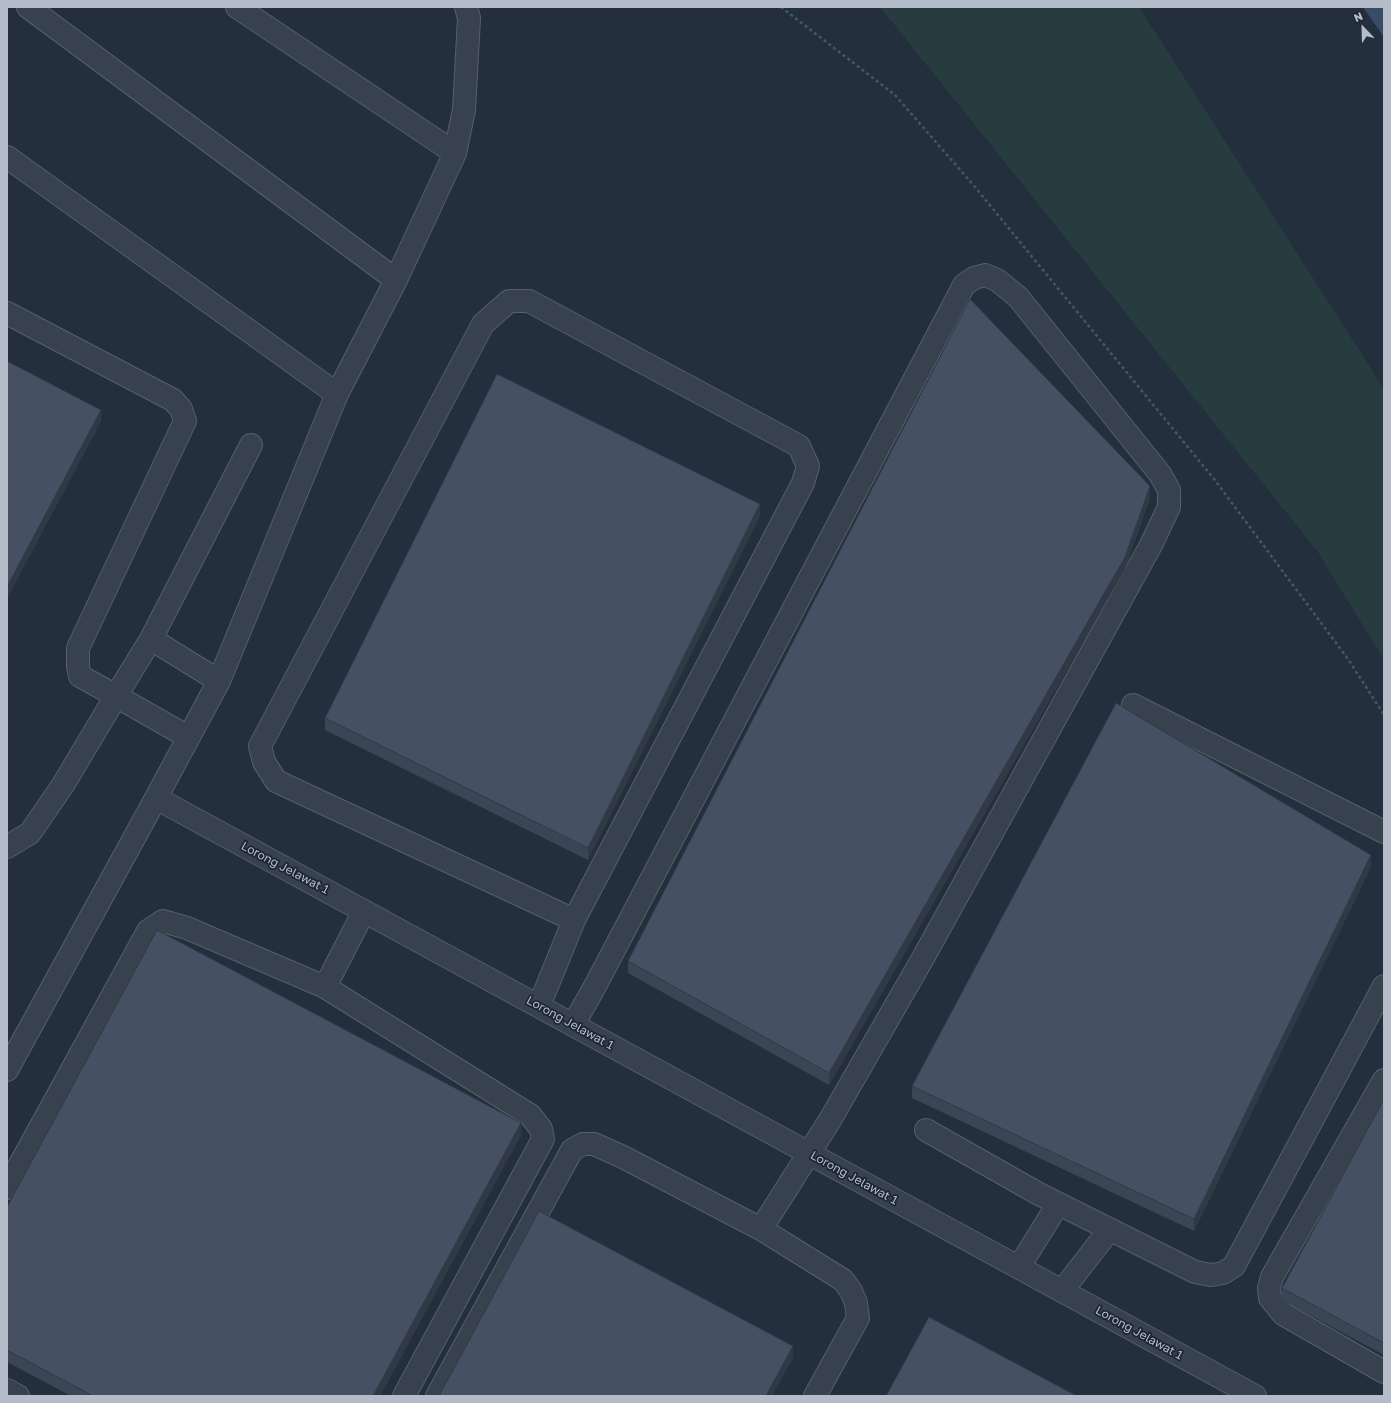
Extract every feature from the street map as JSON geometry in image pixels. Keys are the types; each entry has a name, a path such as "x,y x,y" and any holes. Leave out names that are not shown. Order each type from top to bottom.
{"street":[{"path":"28,7 396,280"},
{"path":"237,7 455,153"},
{"path":"7,1070 219,681 337,394 396,280 455,153 464,110 469,18 466,7"},
{"path":"7,157 337,394"},
{"path":"573,1025 594,988 964,285 974,278 985,275 997,280 1018,297 1160,474 1169,490 1169,507 1151,545 922,958 830,1120 762,1229"},
{"path":"539,1006 574,920 803,483 808,466 799,446 529,301 509,301 483,324 260,746 264,762 276,781 574,920"},
{"path":"7,313 173,400 181,409 185,421 78,648 78,668 80,676 188,737"},
{"path":"7,847 30,832 55,797 151,639 251,445"},
{"path":"151,639 219,681"},
{"path":"1133,705 1384,832"},
{"name":"Lorong Jelawat 1","path":"156,798 1255,1396"},
{"path":"325,987 364,911"},
{"path":"7,1188 148,931 162,921 186,928 325,987 530,1115 541,1129 543,1139 404,1396"},
{"path":"926,1130 1058,1204 1195,1272 1211,1275 1223,1273 1234,1266 1384,986"},
{"path":"1384,1080 1272,1277 1269,1288 1270,1298 1283,1314 1384,1372"},
{"path":"437,1396 572,1150 583,1144 594,1144 623,1157 762,1229 843,1280 851,1291 856,1303 858,1318 816,1396"},
{"path":"1019,1267 1058,1204"},
{"path":"1062,1291 1110,1229"},
{"path":"7,1390 18,1396"}],"path":[{"path":"781,7 895,95 974,187 1214,479 1348,659 1384,715"}],"green space":[{"path":"880,7 1139,7 1384,389 1384,660 1318,552"}],"water":[{"path":"1363,7 1384,7 1384,37 1367,13"}],"building":[{"path":"970,299 1150,486 1125,557 829,1073 628,961"},
{"path":"7,361 101,410 7,587"},
{"path":"497,374 760,504 588,848 325,718"},
{"path":"1116,703 1371,855 1194,1219 912,1086"},
{"path":"157,930 521,1123 373,1396 93,1396 7,1350 7,1207"},
{"path":"1384,1099 1384,1343 1282,1288"},
{"path":"539,1211 793,1346 766,1396 439,1396"},
{"path":"929,1317 1077,1396 886,1396"}]}
